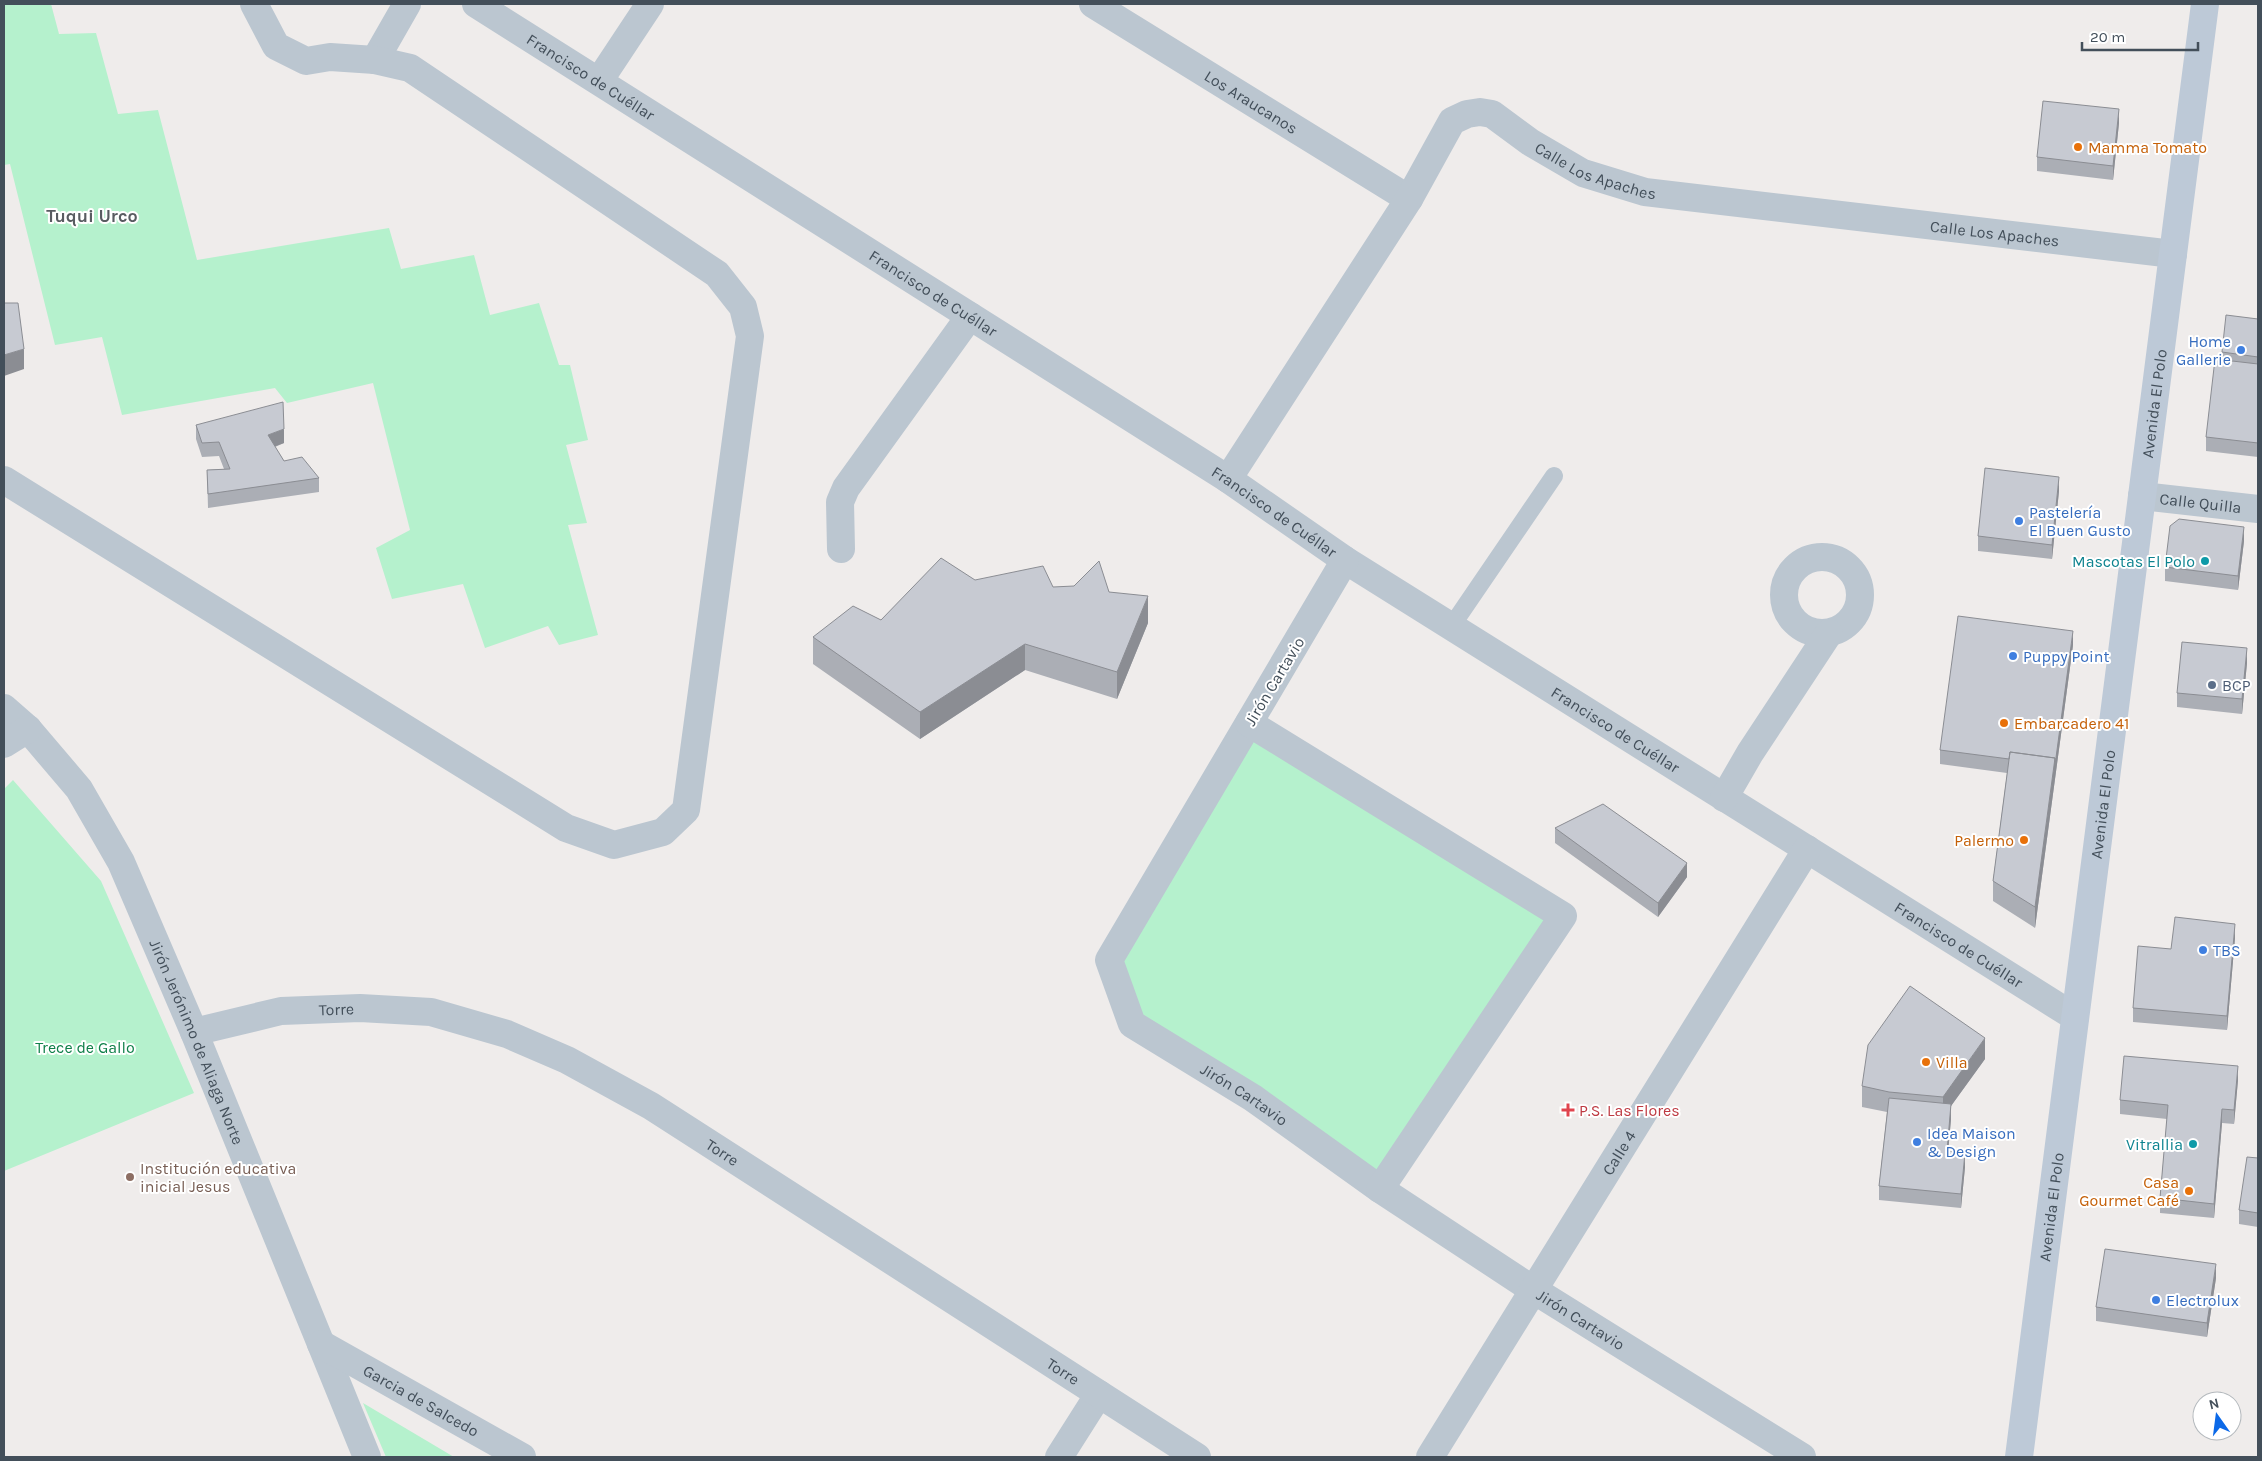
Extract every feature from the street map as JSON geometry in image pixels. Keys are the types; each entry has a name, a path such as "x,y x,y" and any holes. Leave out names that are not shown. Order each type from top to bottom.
{"main road":[{"name":"Avenida El Polo","path":"2019,1457 2205,4"}],"street":[{"path":"4,480 566,828 614,845 663,832 686,810 750,336 743,307 717,274 410,68 375,60 330,57 306,61 276,46 254,4"},
{"path":"375,60 407,4"},
{"name":"Francisco de Cuéllar","path":"476,4 1228,479 1345,560 2075,1017"},
{"path":"599,81 650,4"},
{"name":"Los Araucanos","path":"1093,4 1409,199"},
{"name":"Calle Los Apaches","path":"1228,479 1409,199 1452,122 1467,114 1480,112 1492,114 1530,142 1582,173 1645,192 2173,254"},
{"path":"841,549 840,502 846,488 970,316"},
{"name":"Calle Quilla","path":"2142,496 2258,509"},
{"name":"Jirón Cartavio","path":"1345,560 1109,960 1132,1024 1253,1098 1380,1189 1532,1290 1802,1457"},
{"path":"1724,798 1750,753 1829,633"},
{"name":"Jirón Jerónimo de Aliaga Norte","path":"4,708 28,729 78,789 121,862 194,1032 367,1457"},
{"path":"1249,723 1563,916 1380,1189"},
{"path":"4,744 28,729"},
{"name":"Calle 4","path":"1430,1457 1807,849"},
{"name":"Torre","path":"194,1032 281,1011 360,1008 431,1012 507,1034 567,1060 651,1106 1197,1457"},
{"name":"Garcia de Salcedo","path":"322,1344 522,1457"},
{"path":"1059,1457 1098,1394"}],"lane":[{"path":"1451,627 1554,476"}],"green space":[{"path":"4,4 51,4 59,34 96,33 118,114 158,110 197,260 389,228 401,269 474,255 490,315 539,303 559,365 570,365 588,440 566,445 587,523 568,525 598,635 559,645 548,626 485,648 463,584 392,599 376,548 410,530 373,383 287,403 275,388 122,415 102,337 55,345 10,164 4,165"},
{"path":"1249,723 1563,916 1380,1189 1132,1024 1109,960"},
{"name":"Trece de Gallo","path":"13,780 101,881 194,1093 4,1171 4,789"},
{"path":"363,1403 454,1457 386,1457"}],"building":[{"name":"Mamma Tomato","path":"2043,101 2119,109 2113,166 2037,157"},
{"path":"4,303 18,303 24,349 4,355"},
{"name":"Home Gallerie","path":"2226,315 2258,319 2258,357 2222,352"},
{"path":"2215,359 2258,364 2258,443 2206,437"},
{"path":"283,402 284,429 268,435 284,461 302,457 319,478 208,494 207,470 230,469 219,442 202,443 196,425"},
{"name":"Pastelería El Buen Gusto","path":"1985,468 2059,477 2052,545 1978,536"},
{"name":"Mascotas El Polo","path":"2179,519 2244,527 2238,576 2165,567 2170,526"},
{"path":"941,558 975,580 1043,566 1053,587 1074,586 1099,561 1109,592 1148,596 1117,672 1025,644 920,712 813,637 853,606 881,620"},
{"name":"Embarcadero 41","path":"1958,616 2073,631 2055,765 2055,758 2010,752 2009,759 1940,750"},
{"name":"BCP","path":"2182,642 2247,648 2242,699 2177,693"},
{"name":"Palermo","path":"2010,752 2055,758 2035,907 1993,881"},
{"path":"1603,804 1687,863 1658,903 1555,828"},
{"path":"2175,917 2235,924 2227,1016 2133,1008 2138,946 2171,949"},
{"name":"Villa","path":"1910,986 1985,1038 1943,1097 1889,1092 1862,1086 1868,1045"},
{"path":"2124,1056 2238,1066 2234,1110 2222,1109 2214,1204 2160,1198 2168,1105 2120,1100"},
{"name":"Idea Maison & Design","path":"1889,1098 1951,1104 1947,1151 1965,1153 1961,1194 1879,1186"},
{"path":"2247,1157 2258,1158 2258,1213 2239,1210"},
{"name":"Electrolux","path":"2105,1249 2216,1264 2207,1323 2096,1307"}],"place":[{"name":"Mamma Tomato","path":"2078,147"},
{"name":"Home Gallerie","path":"2241,350"},
{"name":"Pastelería El Buen Gusto","path":"2019,521"},
{"name":"Mascotas El Polo","path":"2205,561"},
{"name":"Puppy Point","path":"2013,656"},
{"name":"BCP","path":"2212,685"},
{"name":"Embarcadero 41","path":"2004,723"},
{"name":"Palermo","path":"2024,840"},
{"name":"TBS","path":"2203,950"},
{"name":"Villa","path":"1926,1062"},
{"name":"P.S. Las Flores","path":"1568,1110"},
{"name":"Idea Maison & Design","path":"1917,1142"},
{"name":"Vitrallia","path":"2193,1144"},
{"name":"Institución educativa inicial Jesus","path":"130,1177"},
{"name":"Casa Gourmet Café","path":"2189,1191"},
{"name":"Electrolux","path":"2156,1300"}],"district":[{"name":"Tuqui Urco","path":"92,216"}]}
